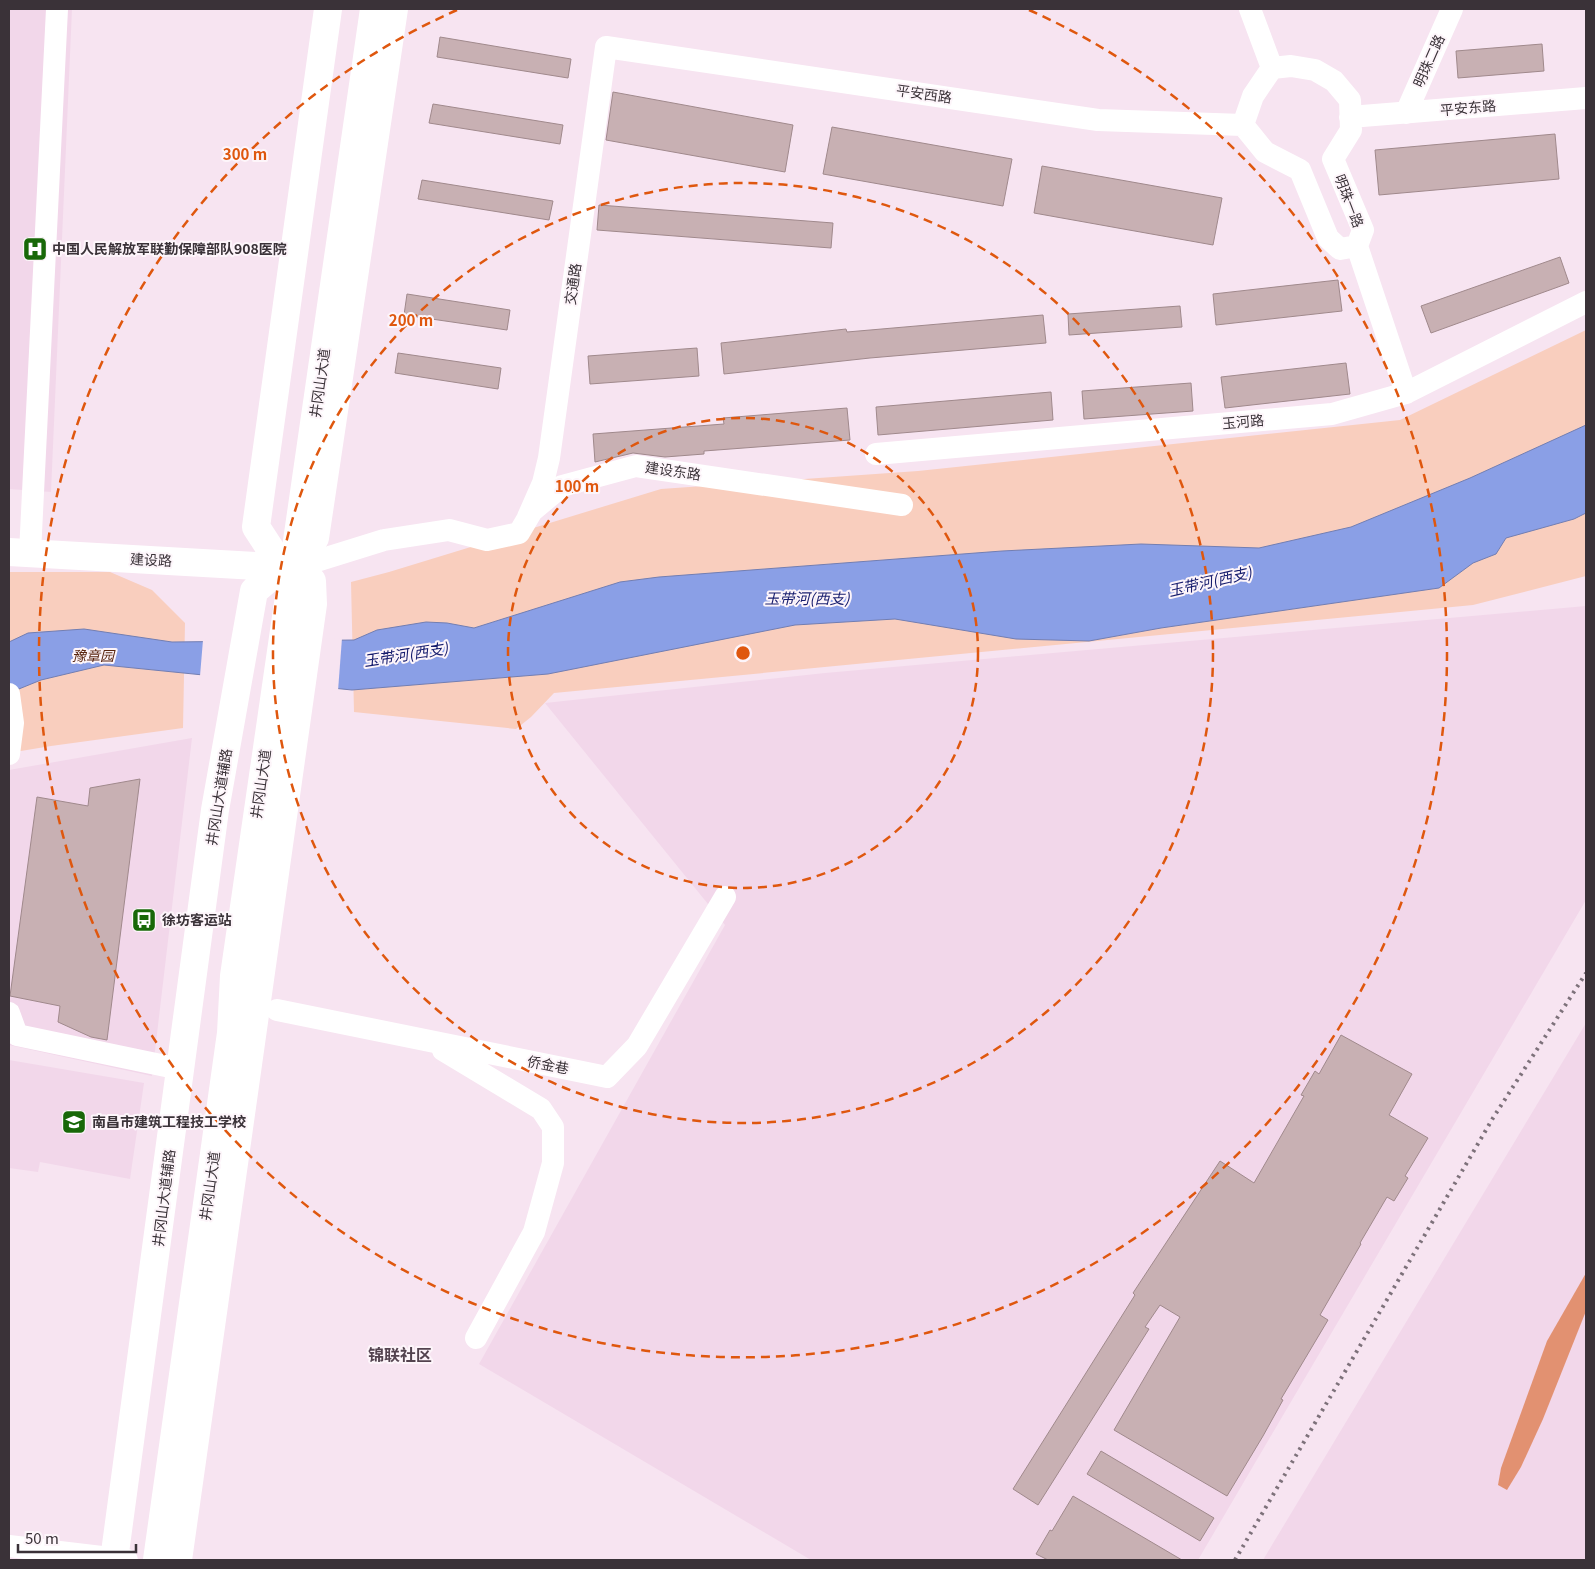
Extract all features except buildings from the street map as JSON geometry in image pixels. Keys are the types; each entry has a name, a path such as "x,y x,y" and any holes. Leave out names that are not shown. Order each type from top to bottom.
{"main road":[{"path":"178,1560 313,604 312,581 288,567 256,527 328,9"},
{"name":"井冈山大道","path":"288,567 357,9"},
{"name":"井冈山大道","path":"157,1560 231,1033 234,976 277,624 288,567 374,9"},
{"path":"288,567 315,538 394,9"},
{"name":"建设路","path":"19,552 288,567"},
{"name":"井冈山大道辅路","path":"119,1560 180,1069 215,810 254,591 288,567"},
{"name":"井冈山大道","path":"143,1560 212,1087 214,1031 267,699"}],"street":[{"path":"19,552 57,9"},
{"path":"1243,125 1253,96 1272,68 1250,9"},
{"name":"明珠二路","path":"1406,112 1452,9"},
{"name":"平安西路","path":"606,47 1098,120 1243,125"},
{"name":"交通路","path":"528,517 543,483 549,458 606,47"},
{"name":"明珠一路","path":"1272,68 1292,66 1315,70 1334,80 1350,100 1351,130 1333,159 1363,230 1357,246 1406,393"},
{"name":"平安东路","path":"1350,117 1586,98"},
{"name":"明珠一路","path":"1243,125 1265,152 1300,170 1328,238 1340,249 1357,246"},
{"name":"玉河路","path":"876,454 1332,414 1406,393 1586,302"},
{"name":"建设东路","path":"288,567 384,540 448,530 487,540 520,533 532,511 562,486 636,466 902,505"},
{"path":"9,754 13,722 10,704"},
{"name":"侨金巷","path":"277,1010 607,1078 637,1046 725,897"},
{"path":"9,1013 17,1035 180,1069"},
{"path":"427,1041 541,1109 553,1127 553,1163 534,1232 476,1338"},
{"path":"9,1546 119,1560"}],"shaded area":[{"name":"中国人民解放军联勤保障部队908医院","path":"9,9 72,9 51,492 9,489"},
{"path":"1586,606 1586,900 1198,1560 811,1560 479,1364 725,925 545,703 825,673"},
{"name":"徐坊客运站","path":"192,738 152,1076 9,1045 9,770"},
{"path":"1586,1023 1586,1560 1263,1560"},
{"name":"南昌市建筑工程技工学校","path":"9,1060 144,1083 130,1179 40,1162 38,1172 9,1168"},
{"path":"1586,1273 1586,1311 1543,1419 1521,1467 1507,1490 1498,1485 1501,1468 1547,1341"}],"green space":[{"path":"1586,330 1586,576 1473,605 554,693 531,717 516,729 354,712 351,582 661,489 918,471 1400,420"},
{"name":"豫章园","path":"9,572 110,572 152,590 185,623 183,728 9,753"}],"water":[{"name":"玉带河(西支)","path":"1586,425 1586,513 1574,519 1506,538 1496,554 1473,563 1439,588 1161,628 1089,641 1016,639 895,619 795,625 548,674 352,690 104,665 41,680 9,693 9,642 28,633 84,629 172,642 354,640 377,630 426,622 447,623 474,628 620,582 659,577 1002,551 1141,544 1259,548 1351,527 1470,478"}],"pier":[{"path":"342,638 338,691 200,676 203,640"}],"railway":[{"path":"1235,1560 1493,1118 1586,973"}],"place":[{"name":"中国人民解放军联勤保障部队908医院","path":"35,249"},
{"name":"徐坊客运站","path":"144,920"},
{"name":"南昌市建筑工程技工学校","path":"74,1122"}],"district":[{"name":"锦联社区","path":"400,1355"}]}
